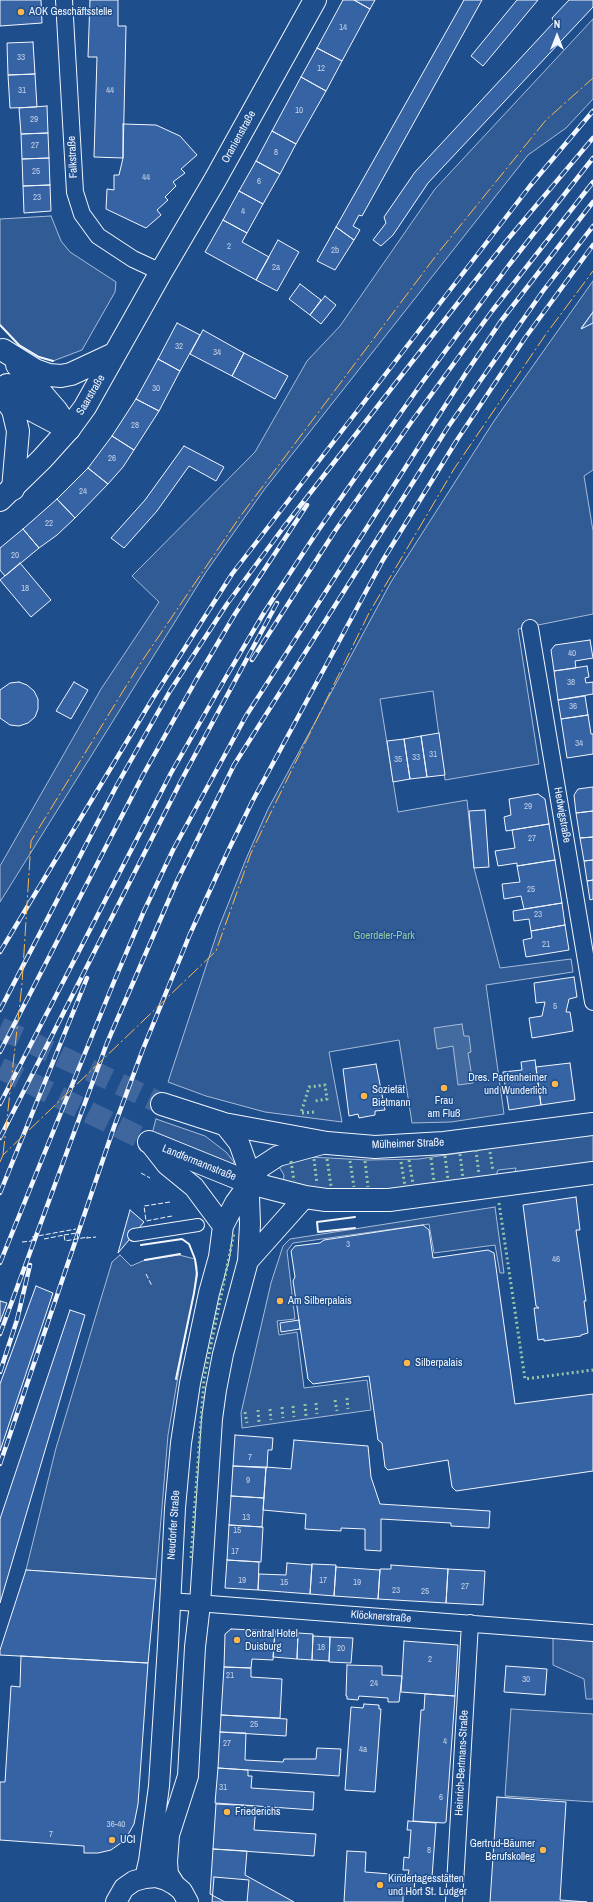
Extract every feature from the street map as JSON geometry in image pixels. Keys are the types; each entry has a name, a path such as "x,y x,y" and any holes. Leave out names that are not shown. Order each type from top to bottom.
{"main road":[{"name":"Oranienstraße","path":"161,272 215,180 315,0"},
{"name":"Saarstraße","path":"6,495 69,429 85,407 161,272"},
{"path":"2,349 36,370 49,376 71,374 114,354"},
{"path":"2,349 56,410 69,429"},
{"path":"0,378 32,410 69,429"},
{"path":"0,392 13,410 18,431 6,495"},
{"path":"162,1104 224,1124"},
{"name":"Mülheimer Straße","path":"224,1124 327,1143 375,1147 444,1143 593,1124"},
{"name":"Landfermannstraße","path":"149,1142 250,1183"},
{"path":"250,1183 304,1197 326,1200 389,1200 593,1173"}],"street":[{"name":"Falkstraße","path":"64,0 75,192 82,214 98,236 133,259 161,272"},
{"name":"Hedwigstraße","path":"530,628 593,1002"},
{"name":"Landfermannstraße","path":"224,1124 239,1143 245,1155 250,1183 248,1261"},
{"path":"149,1142 167,1165 194,1187 223,1226"},
{"name":"Neudorfer Straße","path":"145,1878 149,1861 159,1786 176,1494 181,1443 190,1383 209,1293 219,1257 223,1226 235,1203 261,1167 278,1156 327,1143"},
{"path":"175,1885 168,1874 167,1862 169,1835 188,1776 195,1647 200,1604 208,1476 216,1390 223,1354 248,1261 304,1197"},
{"path":"134,1235 198,1225"},
{"name":"Klöcknerstraße","path":"170,1601 593,1633"},
{"name":"Heinrich-Bertmans-Straße","path":"454,1902 470,1623"},
{"path":"116,1902 124,1888 134,1881 156,1877 175,1885 182,1891 188,1902"}],"shaded area":[{"path":"593,19 593,99 566,128 528,155 264,490 206,572 0,902 0,866 101,689 159,602 132,576 255,452 307,361 340,326 435,189"},
{"path":"51,216 61,241 70,252 116,282 115,292 82,350 53,361 39,357 19,345 0,325 0,219"},
{"name":"Goerdeler-Park","path":"593,281 593,312 581,328 593,323 593,470 584,476 593,531 593,614 518,629 539,764 445,780 433,691 380,699 398,812 467,800 474,868 500,968 571,959 573,972 486,985 504,1114 451,1122 412,1123 399,1040 329,1052 342,1122 265,1112 206,1096 168,1082 219,927 268,809 391,582 494,421"},
{"path":"462,1024 464,1036 469,1036 471,1052 468,1053 473,1083 458,1085 453,1046 437,1049 434,1028"},
{"path":"156,1119 205,1136 226,1152 234,1162 233,1167 152,1134"},
{"path":"593,1133 593,1162 515,1172 516,1168 498,1170 496,1175 378,1191 323,1189 283,1184 284,1175 278,1165 309,1157 368,1160 419,1159"},
{"name":"Am Silberpalais","path":"495,1207 504,1273 500,1273 495,1245 434,1253 429,1224 293,1243 287,1251 295,1319 277,1321 279,1335 297,1332 304,1388 367,1380 371,1410 242,1428 241,1413 271,1283 283,1246 290,1239"},
{"path":"120,1255 131,1266 145,1260 179,1255 195,1259 197,1267 194,1293 168,1435 156,1579 26,1570 56,1448 112,1262"},
{"path":"553,1630 593,1633 593,1699 586,1699 584,1679 553,1665"},
{"path":"511,1709 593,1714 593,1802 505,1796"}],"building":[{"name":"AOK Geschäftsstelle","path":"0,0 41,0 42,23 0,26"},
{"path":"90,0 118,0 118,26 126,26 123,158 94,157 97,57 88,57"},
{"path":"343,0 354,0 370,9 342,61 317,48"},
{"path":"354,0 375,0 370,9"},
{"path":"464,0 482,0 362,216 359,215 353,226 360,230 354,240 336,227"},
{"path":"517,0 538,0 483,66 471,56"},
{"path":"569,0 593,0 593,7 428,183 393,235 381,246 373,240 386,223 384,217 415,172 554,22 552,18"},
{"path":"33,42 35,74 8,75 7,43"},
{"path":"317,48 342,61 326,91 301,77"},
{"path":"35,74 37,107 10,108 8,75"},
{"path":"301,77 326,91 296,144 272,131"},
{"path":"47,106 48,133 21,134 19,108"},
{"path":"123,124 156,125 180,136 197,155 181,169 185,173 173,182 176,186 165,197 168,200 157,210 161,215 146,228 106,209 107,189 114,190 114,175 119,175 123,158"},
{"path":"272,131 296,144 280,174 256,161"},
{"path":"48,133 49,158 22,159 21,134"},
{"path":"49,158 50,185 23,186 22,159"},
{"path":"256,161 280,174 263,204 239,191"},
{"path":"50,185 51,211 24,213 23,186"},
{"path":"239,191 263,204 247,233 223,220"},
{"path":"223,220 247,233 242,242 269,257 256,280 205,252"},
{"path":"336,227 354,240 335,270 317,261"},
{"path":"278,240 299,252 277,291 256,280"},
{"path":"300,284 321,300 310,315 289,299"},
{"path":"325,296 336,305 321,324 310,315"},
{"path":"593,312 593,323 581,329"},
{"path":"177,323 200,335 180,371 158,359"},
{"path":"203,330 244,353 232,376 190,354"},
{"path":"244,353 288,376 275,399 232,376"},
{"path":"158,359 180,371 159,411 136,399"},
{"path":"136,399 159,411 134,450 112,436"},
{"path":"112,436 134,450 123,467 108,484 88,468"},
{"path":"184,446 224,467 216,481 189,466 157,511 124,548 111,538 145,500"},
{"path":"88,468 108,484 75,518 57,499"},
{"path":"57,499 75,518 57,535 39,548 23,529"},
{"path":"23,529 39,548 5,576 0,570 0,548"},
{"path":"20,563 51,600 31,617 0,580"},
{"path":"590,640 593,658 575,661 576,668 554,671 551,650 555,645"},
{"path":"587,666 589,677 585,678 586,683 593,682 593,694 558,700 554,671"},
{"path":"19,682 27,685 34,691 38,699 38,709 35,717 28,723 19,726 10,725 0,718 0,690 10,683"},
{"path":"74,682 88,690 71,719 56,711"},
{"path":"585,696 588,715 561,719 558,700"},
{"path":"588,715 591,734 593,734 593,754 567,758 561,719"},
{"path":"439,733 445,775 427,777 421,736"},
{"path":"421,736 427,777 410,779 404,739"},
{"path":"404,739 410,779 393,782 387,741"},
{"path":"593,787 593,811 576,813 574,795 578,789"},
{"path":"538,794 545,799 549,824 506,831 504,817 511,815 509,799"},
{"path":"485,810 489,867 474,868 469,811"},
{"path":"593,811 593,837 580,838 576,813"},
{"path":"549,824 555,860 517,866 517,863 498,866 495,851 515,848 512,830"},
{"path":"593,837 593,860 584,861 580,838"},
{"path":"555,860 562,903 524,909 521,896 504,899 502,884 520,882 517,866"},
{"path":"593,860 593,880 587,881 584,861"},
{"path":"593,880 593,899 590,900 587,881"},
{"path":"562,903 565,925 531,931 529,919 514,921 513,911"},
{"path":"565,925 569,950 526,957 523,940 532,938 531,931"},
{"path":"574,977 577,997 569,999 566,1012 570,1012 573,1031 532,1038 529,1018 542,1016 545,1002 536,1003 534,983"},
{"path":"535,1060 541,1105 509,1110 503,1072 522,1070 521,1062"},
{"name":"Dres. Partenheimer und Wunderlich","path":"570,1063 575,1100 541,1105 536,1067"},
{"name":"Sozietät Bietmann","path":"376,1064 385,1110 375,1111 375,1115 359,1118 358,1114 349,1116 343,1069"},
{"path":"576,1197 580,1230 576,1230 586,1301 584,1301 588,1333 581,1336 544,1341 544,1339 538,1340 534,1308 539,1308 536,1306 523,1205"},
{"path":"130,1210 144,1222 118,1253"},
{"name":"Silberpalais","path":"423,1225 429,1230 433,1258 488,1250 494,1253 515,1404 593,1394 593,1471 456,1491 452,1487 448,1460 388,1470 385,1467 382,1443 378,1440 369,1376 313,1384 308,1379 293,1281 295,1277 291,1251 295,1246 320,1243 324,1240"},
{"path":"36,1286 53,1293 0,1451 0,1384"},
{"path":"0,1301 7,1303 0,1322"},
{"path":"70,1310 85,1315 0,1603 0,1519"},
{"path":"299,1320 300,1329 281,1332 280,1323"},
{"path":"235,1435 273,1438 272,1450 268,1450 267,1468 233,1466"},
{"path":"294,1440 368,1446 371,1477 380,1504 490,1511 489,1528 451,1526 451,1523 381,1519 381,1551 365,1550 365,1529 341,1528 341,1531 305,1529 306,1514 263,1510 266,1467 291,1469"},
{"path":"233,1466 266,1467 264,1498 231,1496"},
{"path":"231,1496 264,1498 262,1527 229,1525"},
{"path":"229,1525 263,1527 261,1562 227,1560"},
{"path":"227,1560 259,1562 258,1590 225,1588"},
{"path":"287,1563 312,1565 310,1594 258,1590 259,1574 286,1575"},
{"path":"312,1564 336,1565 334,1596 310,1594"},
{"path":"391,1565 448,1569 446,1603 378,1599 380,1569 391,1569"},
{"path":"336,1567 380,1570 378,1599 334,1596"},
{"path":"448,1569 485,1571 483,1605 446,1603"},
{"path":"26,1570 156,1579 148,1663 0,1655 0,1650"},
{"path":"231,1629 275,1631 273,1660 252,1659 251,1668 224,1667 225,1634"},
{"path":"275,1631 298,1633 297,1659 273,1657"},
{"path":"298,1633 313,1634 312,1660 297,1659"},
{"path":"313,1636 330,1637 329,1661 312,1660"},
{"path":"330,1637 353,1638 351,1663 329,1662"},
{"path":"404,1641 458,1645 455,1696 401,1692"},
{"path":"21,1656 148,1663 138,1804 134,1824 125,1840 111,1850 98,1853 84,1853 84,1846 0,1840 0,1782 5,1782 11,1686 20,1687"},
{"path":"347,1665 382,1666 382,1675 402,1676 399,1702 388,1702 388,1698 359,1696 358,1700 347,1699"},
{"path":"506,1666 547,1669 545,1695 504,1692"},
{"path":"224,1667 251,1668 251,1677 282,1679 280,1718 221,1715"},
{"path":"425,1694 455,1696 446,1822 444,1823 413,1821 421,1710 424,1710"},
{"path":"364,1704 379,1705 379,1709 381,1709 375,1792 345,1790 351,1707 363,1708"},
{"path":"221,1715 287,1719 286,1736 220,1732"},
{"path":"220,1732 246,1733 245,1760 283,1762 284,1759 316,1759 317,1748 341,1749 339,1776 218,1768"},
{"path":"218,1768 248,1770 248,1776 252,1776 251,1788 314,1792 313,1810 215,1803"},
{"path":"497,1797 566,1802 560,1900 587,1902 490,1902"},
{"path":"216,1804 256,1806 254,1830 316,1834 314,1856 213,1849"},
{"path":"408,1821 436,1823 432,1877 408,1875 409,1870 403,1870 404,1857 409,1858 411,1830 407,1830"},
{"path":"213,1849 247,1851 245,1875 294,1902 225,1902 210,1894"},
{"name":"Kindertagesstätten und Hort St. Ludger","path":"347,1851 366,1852 365,1872 415,1876 414,1895 403,1894 403,1902 344,1902"},
{"path":"214,1877 249,1880 247,1902 212,1902"}],"tunnel":[{"path":"0,1028 162,1104"},
{"path":"0,1068 149,1142"}],"railway":[{"path":"0,952 153,698 232,574 530,186 593,111"},
{"path":"0,1010 117,785 170,691 227,604 283,528 508,239 593,138"},
{"path":"0,1104 171,773 265,611 315,535 421,384 509,265 593,158"},
{"path":"252,660 335,531 412,421 492,311 593,182"},
{"path":"0,1263 144,911 173,850 246,716 466,373 501,321 593,202"},
{"path":"0,1334 107,1043 177,881 234,765 448,427 543,291 593,226"},
{"path":"0,1464 114,1127 143,1049 190,934 228,851 252,802 383,560 457,440 525,338 593,245"},
{"path":"0,1052 143,775 196,680 235,614 307,505"},
{"path":"0,1138 182,779 277,603"},
{"path":"0,1193 87,978"},
{"path":"0,1372 17,1320 30,1265"}],"hedge":[{"path":"314,1112 301,1113 309,1087 325,1085 327,1099 315,1101"},
{"path":"476,1150 479,1175"},
{"path":"490,1152 493,1171"},
{"path":"460,1154 463,1178"},
{"path":"445,1156 448,1180"},
{"path":"431,1158 434,1182"},
{"path":"314,1159 317,1184"},
{"path":"327,1159 331,1186"},
{"path":"409,1160 413,1184"},
{"path":"291,1161 294,1181"},
{"path":"350,1161 354,1187"},
{"path":"365,1161 368,1187"},
{"path":"401,1162 405,1186"},
{"path":"499,1203 525,1379 593,1370"},
{"path":"191,1558 204,1379 234,1233"},
{"path":"347,1398 348,1409"},
{"path":"335,1400 337,1411"},
{"path":"316,1403 317,1414"},
{"path":"305,1404 306,1416"},
{"path":"293,1406 294,1417"},
{"path":"282,1407 283,1418"},
{"path":"270,1409 271,1420"},
{"path":"258,1410 259,1422"},
{"path":"245,1412 247,1423"}],"fence":[{"path":"141,1173 150,1178"},
{"path":"170,1202 144,1206 146,1221 172,1216"},
{"path":"22,1242 32,1241 32,1237 76,1229"},
{"path":"64,1235 77,1233 78,1240"},
{"path":"44,1239 64,1235 65,1241 88,1237"},
{"path":"86,1238 96,1237"},
{"path":"146,1274 152,1286"}],"wall":[{"path":"0,325 19,345 39,357 53,361"},
{"path":"355,1217 317,1222 318,1232 355,1228"},
{"path":"141,1245 182,1239 189,1244 195,1259 197,1274 194,1293 176,1379"},
{"path":"145,1260 180,1254"}],"power":[{"path":"3,1155 22,984 31,841 136,670 239,518 438,253 546,120 593,78"},
{"path":"0,1162 3,1155 216,951 251,853 369,613 454,469 546,334 593,271"}],"place":[{"name":"AOK Geschäftsstelle","path":"21,12"},
{"name":"Dres. Partenheimer und Wunderlich","path":"555,1084"},
{"name":"Frau am Fluß","path":"444,1088"},
{"name":"Sozietät Bietmann","path":"364,1096"},
{"name":"Am Silberpalais","path":"280,1301"},
{"name":"Silberpalais","path":"407,1363"},
{"name":"Central Hotel Duisburg","path":"237,1640"},
{"name":"Friederichs","path":"227,1812"},
{"name":"UCI","path":"112,1840"},
{"name":"Gertrud-Bäumer Berufskolleg","path":"543,1850"},
{"name":"Kindertagesstätten und Hort St. Ludger","path":"380,1885"}]}
